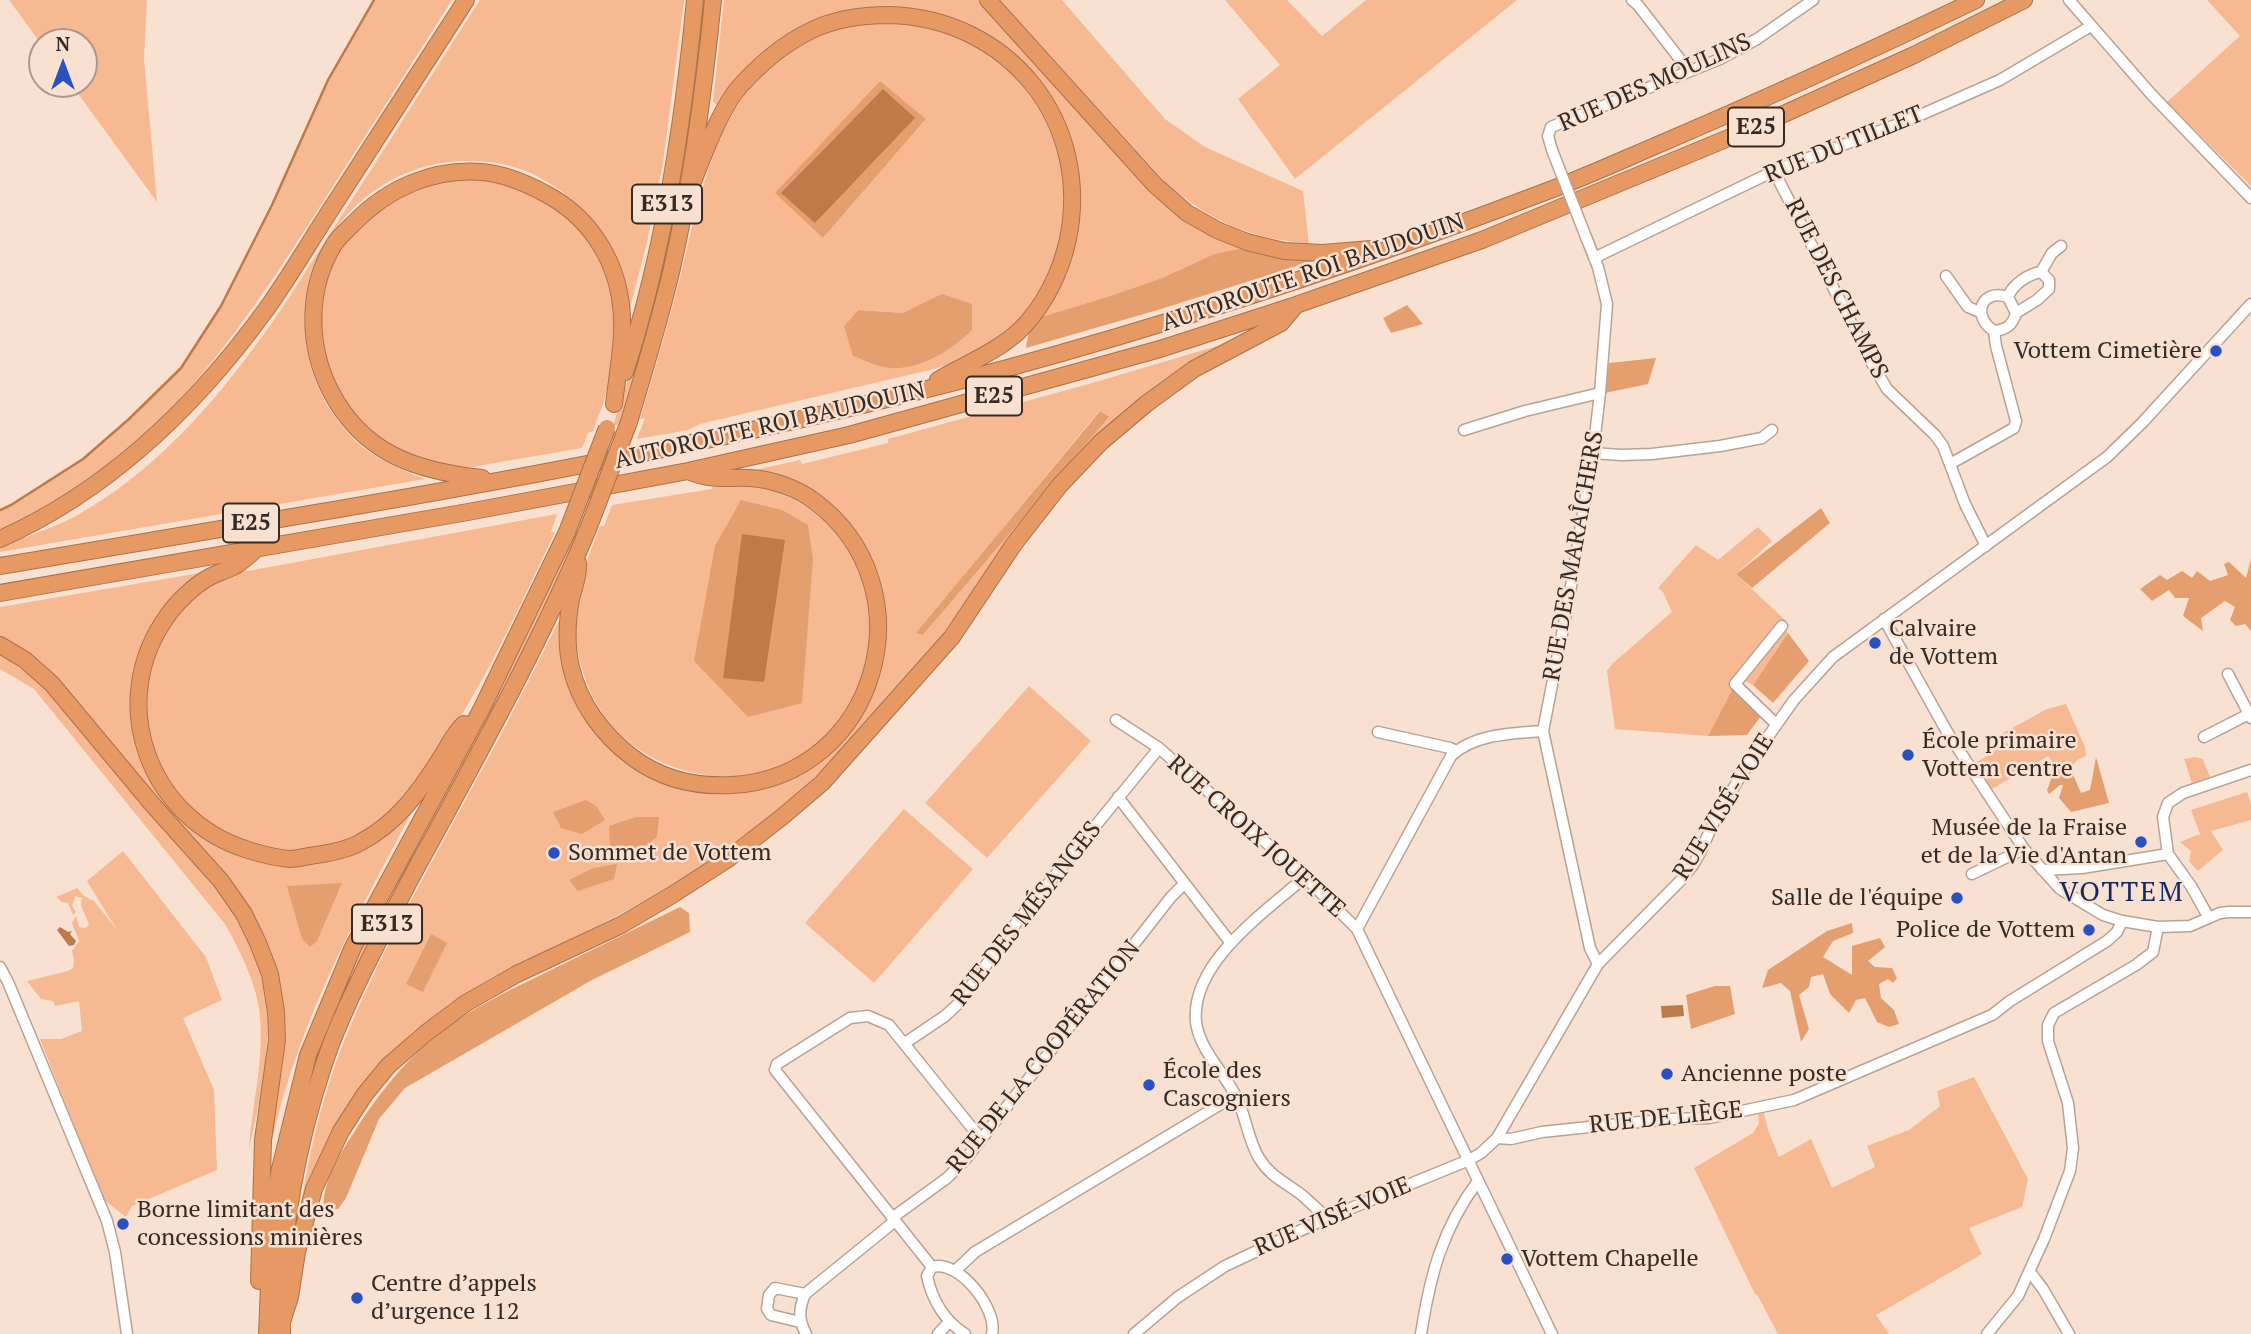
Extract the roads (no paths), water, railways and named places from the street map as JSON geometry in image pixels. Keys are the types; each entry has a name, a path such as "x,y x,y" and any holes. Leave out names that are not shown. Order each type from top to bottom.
{"highway":[{"path":"0,539 73,502 128,461 172,422 214,374 265,310 466,0"},
{"name":"AUTOROUTE ROI BAUDOUIN","path":"482,708 566,532 607,428 635,339 656,263 671,179 690,59 695,0"},
{"name":"E313","path":"282,1328 285,1245 295,1171 311,1106 341,1019 396,904 463,782 577,554 629,422 669,280 686,199 707,65 713,0"},
{"path":"988,0 1155,185 1187,213 1217,230 1247,242 1284,250 1323,253 1358,249 1384,250"},
{"name":"AUTOROUTE ROI BAUDOUIN","path":"1384,250 1553,189 1747,107 1976,0"},
{"name":"AUTOROUTE ROI BAUDOUIN","path":"257,549 688,471 849,435 1160,349 1482,240 1755,127 1914,55 2024,0"},
{"path":"686,199 719,120 739,87 784,46 813,29 840,20 876,15 915,16 951,26 978,38 1006,57 1028,78 1047,105 1062,135 1072,176 1073,214 1065,252 1057,274 1037,310 1018,331 993,352 920,391"},
{"path":"502,480 448,474 406,463 392,455 370,442 349,420 323,376 314,343 314,303 321,273 336,242 379,200 427,177 455,172 482,172 529,185 573,211 602,245 620,296 622,318 614,404"},
{"name":"E25","path":"0,566 502,480 688,444 920,391 1055,355 1231,303 1384,250"},
{"path":"282,1328 297,1252 314,1189 341,1131 365,1094 388,1066 466,1003 517,974 621,925 672,895 727,859 782,817 822,783 952,637 1022,534 1060,485 1101,442 1146,404 1194,369 1281,323 1296,305"},
{"path":"577,554 579,572 567,635 571,668 582,698 598,724 620,747 647,767 680,781 717,786 750,784 781,775 807,762 834,740 850,720 870,683 878,639 878,614 874,588 862,558 835,519 812,499 781,484 753,478 705,478 688,471"},
{"path":"257,549 237,565 206,579 168,615 149,649 139,689 139,717 146,750 157,777 184,813 207,831 228,844 289,859 359,844 401,813 429,777 460,728 482,708"},
{"name":"E25","path":"0,593 257,549"},
{"path":"0,645 24,660 52,684 152,804 221,881 244,914 270,974 277,1040 262,1140 258,1257 261,1334"},
{"name":"E313","path":"267,1334 271,1237 279,1173 308,1055 353,947 482,708"}],"street":[{"path":"1632,0 1689,71"},
{"name":"RUE DES MOULINS","path":"1552,150 1548,136 1551,128 1720,59 1757,39 1813,0"},
{"path":"2069,0 2151,94 2251,198"},
{"name":"RUE DU TILLET","path":"1594,258 1774,171 1909,120 2000,80 2091,26"},
{"name":"RUE DES MARAÎCHERS","path":"1552,150 1594,258 1607,304 1593,453 1543,731 1590,948 1598,964"},
{"name":"RUE DES CHAMPS","path":"1774,171 1887,389 1943,446 1965,504 1986,546"},
{"path":"2007,297 2010,290 2032,274 2040,272 2052,253 2061,246"},
{"path":"1994,331 2011,325 2016,313 2049,289 2049,280 2040,272"},
{"path":"1946,276 1968,307 1980,312"},
{"path":"1950,464 2014,428 2016,421 1994,331 1982,321 1980,312 1982,304 1989,297 2001,295 2007,297 2016,313"},
{"name":"RUE VISÉ-VOIE","path":"1134,1334 1199,1281 1250,1252 1469,1160 1497,1139 1598,964 1693,865 1742,772 1794,700 1833,657 2107,457 2142,423 2251,303"},
{"path":"1464,430 1525,411 1600,393"},
{"path":"1593,453 1652,454 1693,449 1762,438 1772,430"},
{"path":"1884,619 1946,730 2024,849 2060,889 2104,915 2158,928 2190,926 2230,912 2251,912"},
{"path":"1776,724 1735,684 1782,626"},
{"path":"2204,737 2250,716 2228,674"},
{"name":"RUE CROIX JOUETTE","path":"1116,720 1158,748 1305,877 1357,929 1552,1334"},
{"path":"1357,929 1451,757 1457,751 1483,740 1507,734 1543,731"},
{"path":"1378,732 1457,751"},
{"name":"RUE DES MÉSANGES","path":"905,1043 932,1026 958,1004 1017,922 1158,748"},
{"path":"2209,918 2192,887 2168,854 2163,817 2168,803 2183,793 2251,770"},
{"path":"1118,797 1230,942"},
{"path":"1972,874 2024,849"},
{"path":"2042,870 2168,854"},
{"path":"1305,877 1230,942 1211,969 1198,996 1196,1023 1208,1055 1237,1099 1258,1157 1273,1177 1302,1195 1327,1218"},
{"name":"RUE DE LA COOPÉRATION","path":"806,1294 955,1171 1184,884"},
{"name":"RUE DE LIÈGE","path":"1497,1139 1630,1123 1709,1118 1794,1100 1992,1015 2107,941 2117,932 2122,921"},
{"path":"1987,1334 2018,1296 2064,1188 2072,1160 2072,1130 2068,1103 2048,1041 2050,1019 2054,1013 2136,965 2153,952 2158,928"},
{"path":"0,967 20,1009 107,1221 115,1252 127,1334"},
{"path":"932,1267 775,1070 777,1064 835,1026 858,1016 884,1021 905,1043 981,1139"},
{"path":"956,1270 975,1252 1221,1104 1237,1099"},
{"path":"1421,1334 1429,1284 1441,1247 1468,1194 1478,1181"},
{"path":"932,1267 946,1265 956,1270 970,1284 985,1305 993,1326 992,1334"},
{"path":"932,1267 927,1276 929,1284 949,1322 965,1334"},
{"path":"2029,1272 2043,1289 2069,1334"},
{"path":"800,1322 771,1315 767,1310 769,1295 775,1288 806,1294 801,1306 800,1322 806,1334"},
{"path":"938,1334 949,1322"}],"waterway":[{"path":"0,510 83,459 181,368 221,306 272,205 328,80 374,0"}],"place":[{"name":"Vottem Cimetière","path":"2216,351"},
{"name":"Calvaire de Vottem","path":"1875,643"},
{"name":"École primaire Vottem centre","path":"1908,755"},
{"name":"Musée de la Fraise et de la Vie d'Antan","path":"2141,842"},
{"name":"Sommet de Vottem","path":"554,853"},
{"name":"Salle de l'équipe","path":"1957,898"},
{"name":"Police de Vottem","path":"2089,930"},
{"name":"Ancienne poste","path":"1667,1074"},
{"name":"École des Cascogniers","path":"1149,1085"},
{"name":"Borne limitant des concessions minières","path":"123,1224"},
{"name":"Vottem Chapelle","path":"1507,1259"},
{"name":"Centre d’appels d’urgence 112","path":"357,1298"}],"district":[{"name":"VOTTEM","path":"2122,893"}]}
